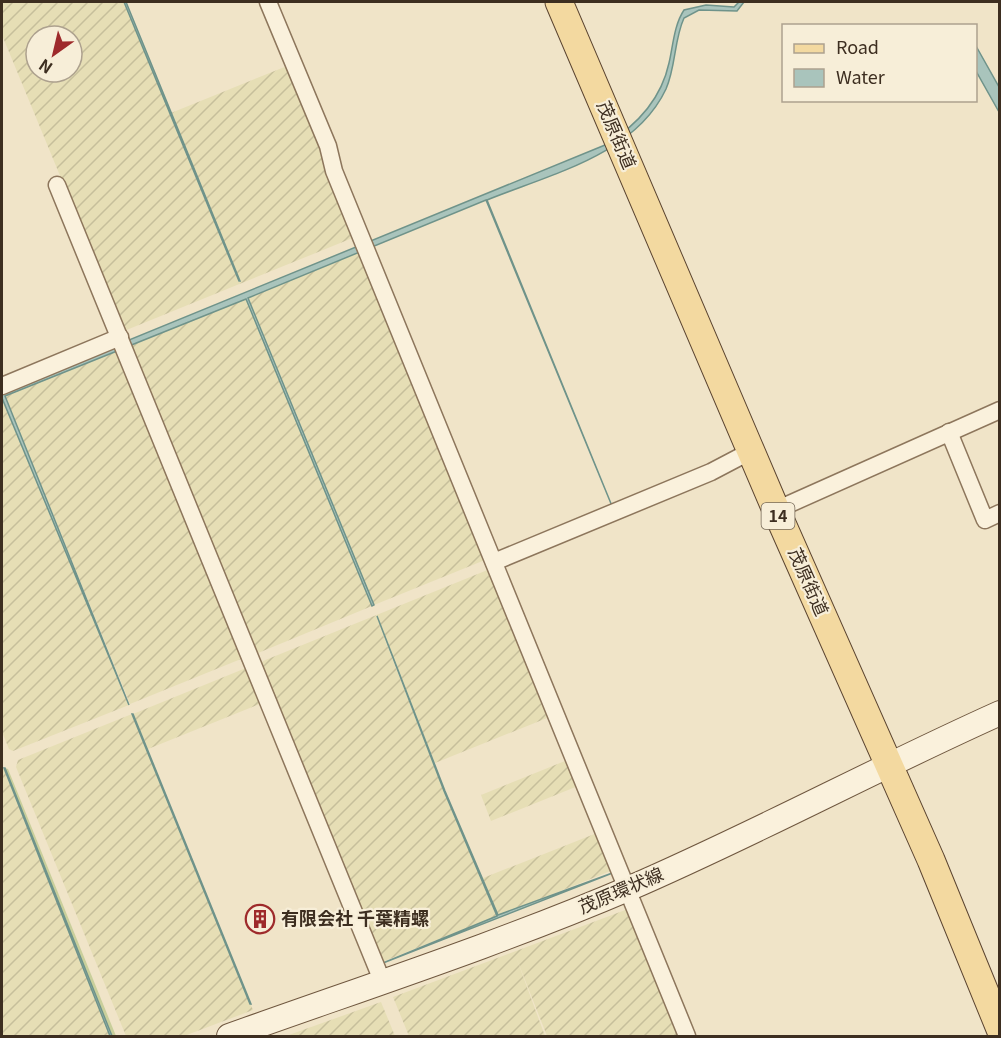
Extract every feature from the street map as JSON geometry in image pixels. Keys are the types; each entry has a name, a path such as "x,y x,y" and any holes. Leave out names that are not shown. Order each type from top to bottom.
{"main road":[{"name":"茂原街道","path":"559,2 776,510 931,860 999,1029"},
{"name":"茂原環状線","path":"230,1036 383,983 628,889 737,840 999,713"}],"street":[{"path":"268,2 687,1036"},
{"path":"57,184 383,983"},
{"path":"2,386 120,337"},
{"path":"776,510 999,410"},
{"path":"949,432 985,520 999,513"},
{"path":"494,562 711,472 751,451"}],"shaded area":[{"path":"2,2 124,2 239,281 171,113 287,66 355,237 124,331 2,35"},
{"path":"360,252 485,560 374,605 248,298"},
{"path":"246,298 372,606 258,653 255,652 129,346"},
{"path":"117,351 241,659 130,704 5,396"},
{"path":"3,397 129,705 13,751 9,749 2,732"},
{"path":"490,569 544,701 543,706 547,718 435,763 376,617 444,791 497,916 382,962 260,665 263,661"},
{"path":"246,668 262,703 148,749 133,714"},
{"path":"132,714 253,1010 184,1036 126,1036 16,767 18,760"},
{"path":"565,761 578,786 491,821 481,795"},
{"path":"4,768 110,1036 2,1036 2,769"},
{"path":"597,833 613,870 498,916 483,878"},
{"path":"628,909 679,1036 547,1036 516,957 545,1036 409,1036 393,997"},
{"path":"381,1002 395,1036 286,1036"}],"green space":[{"path":"5,768 8,769 116,1036 112,1036"}],"water":[{"path":"124,2 126,2 240,281 239,281"},
{"path":"739,2 744,2 737,11 699,10 684,18 666,89 652,112 634,131 589,160 487,200 612,506 486,200 248,298 374,605 372,606 246,299 119,350 243,657 117,351 5,396 129,705 2,398 2,392 605,145 646,111 660,89 669,63 676,29 684,10 706,5 734,7"},
{"path":"977,48 999,87 999,112 977,73"},
{"path":"377,616 445,791 498,915 615,872 383,963 497,916 444,791"},
{"path":"133,714 251,1004 250,1004"},
{"path":"5,768 112,1036 110,1036"}],"place":[{"name":"有限会社 千葉精螺","path":"260,919"}]}
